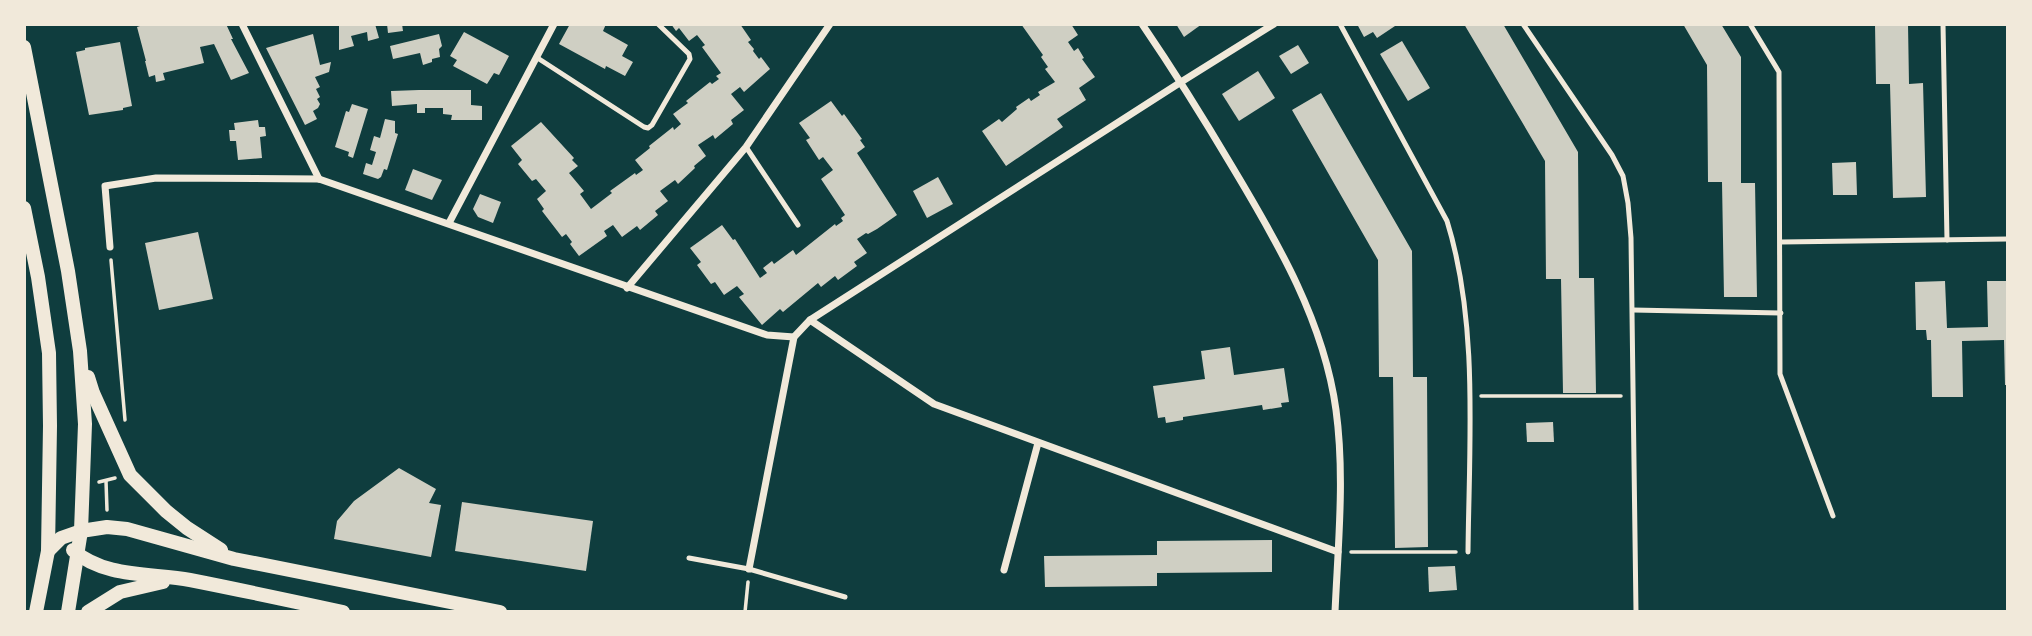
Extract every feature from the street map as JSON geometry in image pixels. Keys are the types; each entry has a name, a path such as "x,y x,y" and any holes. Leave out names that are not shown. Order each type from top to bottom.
{"main road":[{"path":"24,47 68,271 80,351 85,424 81,531 68,611"},
{"path":"24,208 49,353 48,551 36,611"},
{"path":"80,351 93,393 131,475 166,511 234,559"},
{"path":"49,496 61,538 78,555 105,567 126,573 187,580 343,611"},
{"path":"48,551 61,538 81,531 107,527 127,529 234,559 500,611"},
{"path":"88,611 120,592 138,586 187,580"}],"street":[{"path":"242,24 319,179"},
{"path":"449,223 554,24"},
{"path":"1142,24 1181,82 1278,245 1304,300 1326,360 1336,410 1337,433 1339,506 1335,611"},
{"path":"749,569 794,337 810,320 1274,24"},
{"path":"627,288 746,147 825,26"},
{"path":"110,247 105,186 156,178 319,179 767,335 794,337"},
{"path":"810,320 934,404 1338,552"},
{"path":"1004,570 1038,443"}],"lane":[{"path":"536,57 644,128 648,128 690,59 689,54 658,24"},
{"path":"1340,24 1447,221 1458,255 1465,310 1469,396 1468,552"},
{"path":"1524,24 1612,155 1623,176 1632,238 1636,611"},
{"path":"1750,24 1779,72 1780,374 1833,516"},
{"path":"1943,24 1947,240"},
{"path":"746,147 799,225"},
{"path":"1781,242 2007,239"},
{"path":"1633,310 1781,313"},
{"path":"689,558 749,569 845,597"}],"path":[{"path":"110,247 126,421"},
{"path":"1469,396 1634,396"},
{"path":"83,484 131,475"},
{"path":"106,481 107,527"},
{"path":"1338,552 1468,552"},
{"path":"745,611 749,569"}],"building":[{"path":"146,24 226,24 249,73 231,80 214,44 200,47 204,63 163,73 165,80 156,82 155,75 149,77 137,27"},
{"path":"339,24 375,24 379,38 368,41 367,32 351,36 354,46 339,50"},
{"path":"387,24 402,24 403,31 388,33"},
{"path":"570,24 606,24 603,31 628,45 622,56 633,62 625,76 606,66 605,69 559,44"},
{"path":"671,24 740,24 751,40 748,42 753,51 770,69 744,92 740,87 731,94 744,110 731,120 733,124 715,139 713,135 698,145 706,156 695,168 678,184 675,180 660,191 668,201 655,211 658,215 640,230 637,226 622,237 613,225 604,231 607,236 579,256 566,234 562,237 542,211 544,209 537,199 546,191 536,179 532,181 518,164 522,160 511,146 541,122 574,158 572,160 578,166 569,173 584,191 580,194 591,209 612,193 610,191 643,170 635,160 673,127 674,130 681,124 673,114 710,82 712,84 719,79 716,76 721,73 702,47 705,45 697,35 689,41 679,28 676,31"},
{"path":"1021,24 1071,24 1078,35 1068,42 1074,51 1078,48 1084,58 1082,59 1095,77 1079,88 1086,100 1057,119 1063,127 1006,166 982,131 999,119 1002,122 1016,107 1029,98 1031,101 1040,95 1038,92 1055,82 1045,69 1048,67 1041,57 1043,55"},
{"path":"1176,24 1202,24 1184,37"},
{"path":"1357,24 1398,24 1377,38 1373,32 1364,37"},
{"path":"1464,24 1503,24 1578,152 1579,278 1594,278 1596,393 1563,393 1561,279 1546,279 1545,161"},
{"path":"1683,24 1721,24 1741,57 1741,183 1755,183 1757,297 1724,297 1722,182 1708,182 1707,65"},
{"path":"1875,24 1908,24 1909,84 1923,83 1926,197 1893,198 1890,84 1876,84"},
{"path":"464,32 509,56 499,75 494,73 487,84 453,66 457,60 450,56"},
{"path":"313,34 320,65 331,62 329,72 315,77 320,87 316,89 320,104 313,111 317,119 305,125 266,48"},
{"path":"439,34 442,46 439,49 440,57 432,59 432,62 423,65 420,53 393,59 390,46"},
{"path":"1402,41 1430,88 1408,101 1380,54"},
{"path":"120,42 132,106 89,115 76,52"},
{"path":"1298,45 1309,63 1291,74 1279,56"},
{"path":"1258,71 1275,98 1239,121 1222,94"},
{"path":"471,90 471,105 482,106 482,120 451,120 452,115 443,114 443,108 425,108 425,113 417,113 417,104 392,106 391,91"},
{"path":"1321,93 1412,251 1413,377 1427,377 1428,547 1395,548 1393,377 1379,377 1378,260 1292,110"},
{"path":"831,101 862,139 860,140 865,147 857,153 897,215 857,239 867,253 854,262 857,266 838,280 835,276 821,287 818,283 783,312 780,309 762,325 739,297 744,294 737,286 724,295 715,282 711,284 697,265 701,262 690,248 722,225 733,240 735,239 760,278 767,273 763,268 772,261 774,264 793,250 796,255 835,224 836,226 843,221 841,218 845,215 821,179 833,170 823,157 819,160 806,140 810,138 799,123"},
{"path":"352,104 368,109 353,158 348,156 349,152 335,147 346,111 349,112"},
{"path":"385,119 395,121 395,133 398,134 387,170 384,169 378,179 363,174 366,163 372,165 376,152 370,150 374,136 380,138"},
{"path":"258,120 259,127 265,127 266,136 260,137 262,158 238,160 236,141 230,141 229,130 235,130 234,123"},
{"path":"1856,162 1857,195 1833,195 1832,163"},
{"path":"413,169 442,180 432,200 405,190"},
{"path":"938,177 953,204 927,218 913,191"},
{"path":"480,194 501,202 493,223 478,217 473,209"},
{"path":"198,232 213,299 159,310 145,243"},
{"path":"1945,281 1947,328 1988,327 1987,281 2008,281 2008,385 2005,385 2004,340 1962,341 1963,397 1932,397 1931,340 1927,340 1926,330 1916,330 1915,282"},
{"path":"1230,347 1234,375 1284,368 1289,402 1281,403 1282,407 1263,410 1262,405 1183,417 1183,420 1166,423 1165,417 1158,418 1153,386 1205,379 1201,351"},
{"path":"1553,422 1554,442 1527,442 1526,423"},
{"path":"399,468 436,489 429,503 441,505 431,557 334,539 337,521 354,501"},
{"path":"462,502 593,521 586,571 455,551"},
{"path":"1272,540 1272,572 1157,573 1157,586 1045,587 1044,556 1157,555 1157,541"},
{"path":"1455,566 1457,590 1429,592 1428,567"}]}
